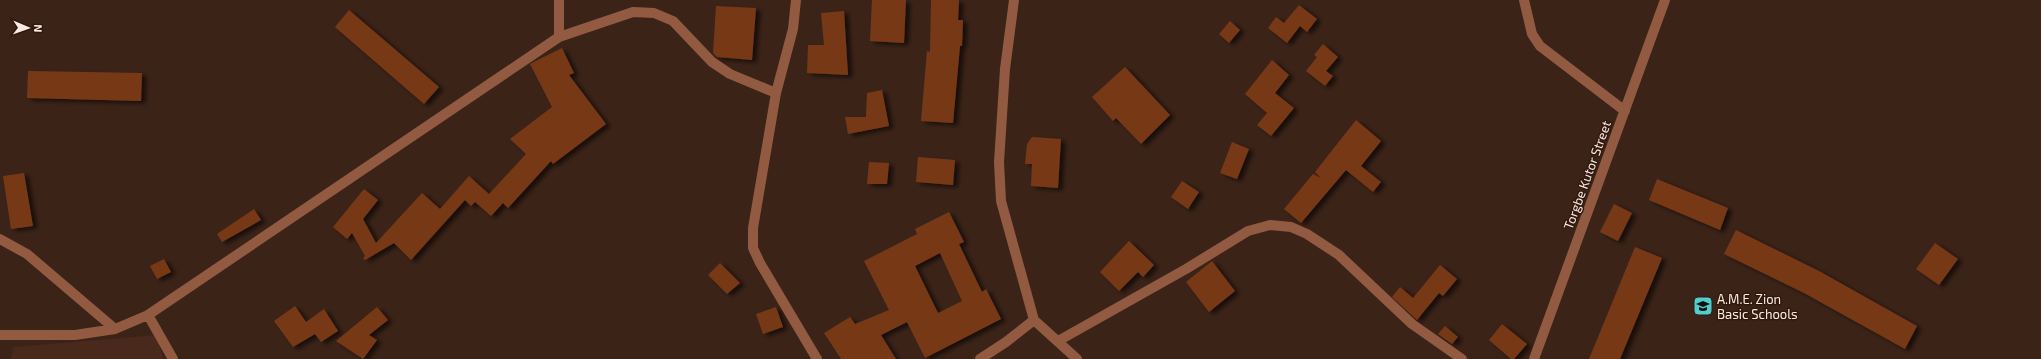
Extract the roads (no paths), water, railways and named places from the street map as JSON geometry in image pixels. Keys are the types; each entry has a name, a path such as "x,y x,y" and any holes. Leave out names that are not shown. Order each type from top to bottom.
{"street":[{"path":"559,0 559,37"},
{"path":"796,0 793,29 776,93 753,228 753,248 760,263 817,359"},
{"path":"1014,0 1005,69 999,162 1002,201 1034,320 1077,359"},
{"path":"1524,0 1532,34 1540,46 1625,111"},
{"name":"Torgbe Kutor Street","path":"1534,359 1665,0"},
{"path":"0,335 75,335 115,329 148,315 559,37 633,12 654,13 673,21 712,62 730,74 776,93"},
{"path":"1058,341 1186,269 1248,231 1270,225 1291,227 1308,234 1339,255 1412,324 1462,359"},
{"path":"0,239 28,254 115,329"},
{"path":"148,315 173,359"},
{"path":"980,359 1006,342 1034,320"}],"place":[{"name":"A.M.E. Zion Basic Schools","path":"1703,306"}]}
